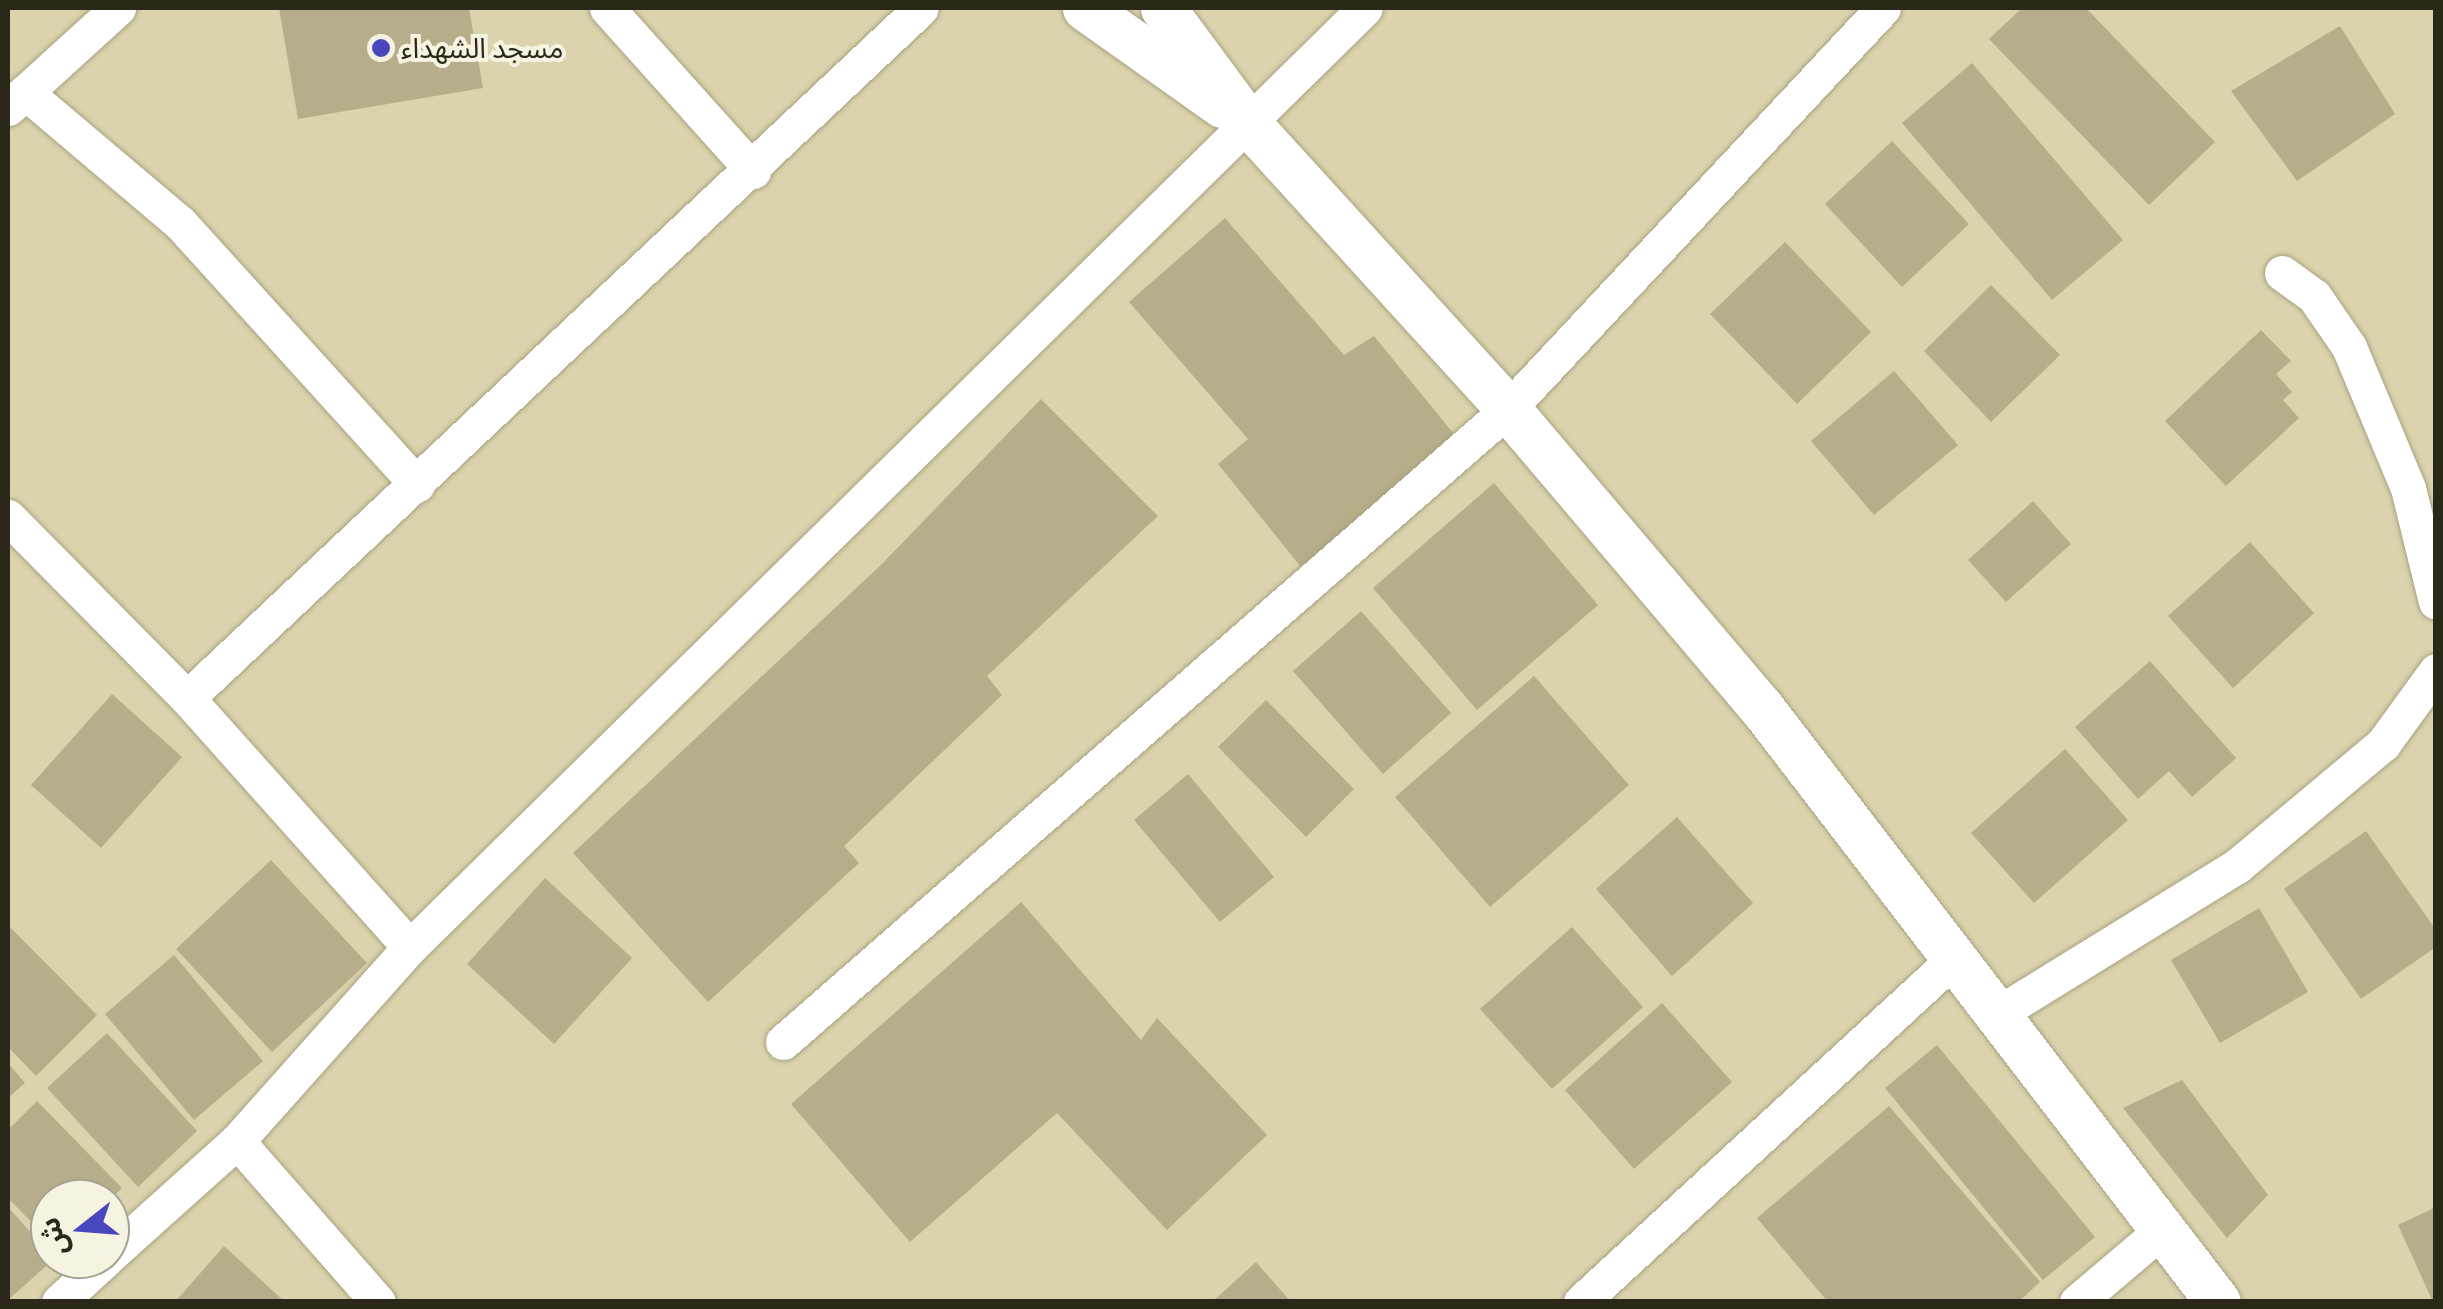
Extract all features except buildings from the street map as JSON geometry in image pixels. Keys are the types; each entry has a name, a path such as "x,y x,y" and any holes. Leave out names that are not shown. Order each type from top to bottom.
{"street":[{"path":"118,8 16,100 180,223 417,484"},
{"path":"607,8 752,170"},
{"path":"187,698 921,8"},
{"path":"1084,8 1248,123"},
{"path":"1163,8 1248,123 1508,409 1761,707 2218,1302"},
{"path":"130,1237 237,1140 410,948 1365,8"},
{"path":"783,1042 1508,409 1883,8"},
{"path":"2282,274 2314,296 2349,347 2408,488 2436,602"},
{"path":"8,517 187,698 410,948"},
{"path":"1999,1013 2238,866 2383,744 2436,671"},
{"path":"1581,1302 1956,957"},
{"path":"237,1140 378,1302"},
{"path":"2076,1302 2163,1229"},
{"path":"59,1302 84,1279"}],"place":[{"name":"مسجد الشهداء","path":"381,48"}]}
